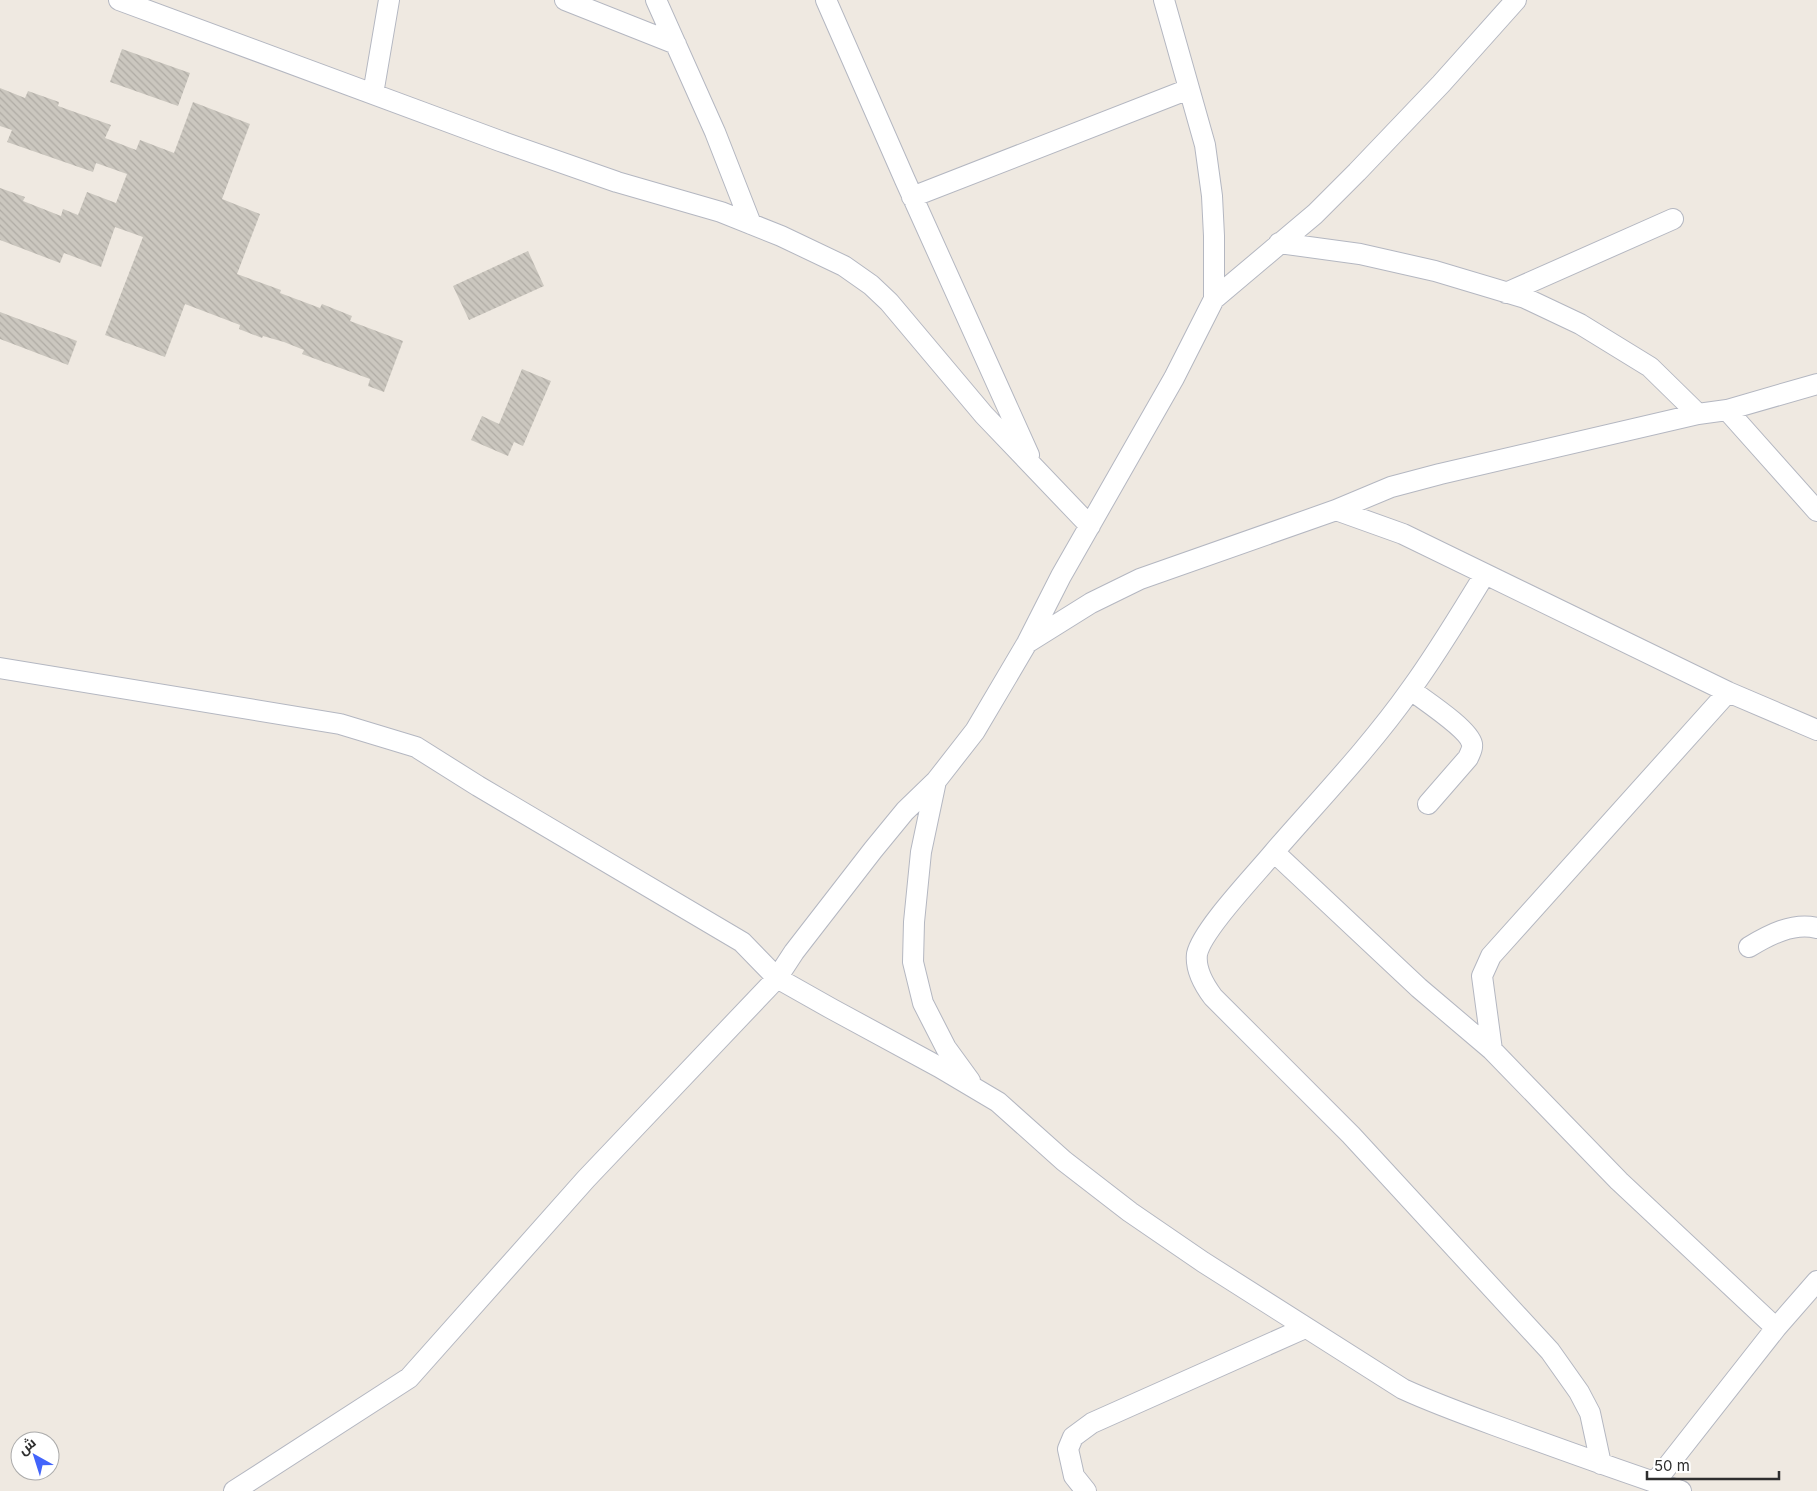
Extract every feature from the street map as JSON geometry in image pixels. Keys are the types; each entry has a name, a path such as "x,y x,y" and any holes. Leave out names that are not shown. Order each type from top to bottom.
{"street":[{"path":"119,0 590,172 721,212 781,236 844,266 871,285 889,302 984,415 1090,526"},
{"path":"373,94 389,0"},
{"path":"564,0 676,44"},
{"path":"656,0 715,132 751,224"},
{"path":"826,0 912,197 1035,469"},
{"path":"1164,0 1205,145 1212,196 1214,299"},
{"path":"234,1491 409,1378 586,1179 777,978 794,952 873,850 905,811 936,782 975,731 1027,643 1061,576 1174,378 1214,299 1278,243 1315,214 1441,84 1516,0"},
{"path":"912,197 1190,89"},
{"path":"1506,292 1672,219"},
{"path":"1278,243 1360,254 1434,271 1524,298 1580,324 1650,367 1698,414"},
{"path":"1027,643 1091,602 1140,579 1336,510 1391,487 1698,414 1728,410 1817,384"},
{"path":"1728,410 1817,511"},
{"path":"1336,510 1403,534 1728,692 1817,730"},
{"path":"1484,574 1411,690 1364,749 1219,917 1200,944 1197,956 1198,971 1204,985 1213,997 1351,1135 1550,1351 1579,1392 1590,1413 1601,1464"},
{"path":"0,668 340,724 416,747 478,786 742,942 777,978 974,1086 998,1102 1064,1161 1130,1212 1203,1262 1403,1389 1426,1400 1681,1491"},
{"path":"1411,690 1463,730 1472,745 1468,758 1428,804"},
{"path":"1492,1050 1482,976 1491,956 1728,692"},
{"path":"936,782 921,852 914,922 913,962 923,1004 946,1048 974,1086"},
{"path":"1274,852 1412,981 1492,1050 1619,1181 1776,1328"},
{"path":"1749,947 1769,936 1792,928 1817,928"},
{"path":"1655,1482 1776,1328 1817,1281"},
{"path":"1086,1491 1074,1476 1068,1448 1073,1437 1092,1423 1305,1328"}],"building":[{"path":"122,49 190,73 178,106 110,82"},
{"path":"0,88 25,98 28,91 59,102 58,106 111,125 105,138 136,150 140,140 174,153 193,102 250,124 222,199 260,214 237,274 281,290 280,293 320,308 322,304 352,316 350,321 403,341 384,392 368,386 370,379 302,354 304,350 284,342 263,336 262,338 239,329 240,325 185,304 165,357 105,335 143,237 115,227 101,267 64,253 60,263 0,240 0,188 25,197 23,201 61,216 63,209 78,215 87,192 116,203 127,174 96,163 93,172 7,142 12,130 0,126"},
{"path":"528,251 544,286 469,320 453,286"},
{"path":"0,312 77,341 68,365 0,339"},
{"path":"522,369 551,381 523,446 514,442 508,456 471,440 482,416 499,424"}]}
